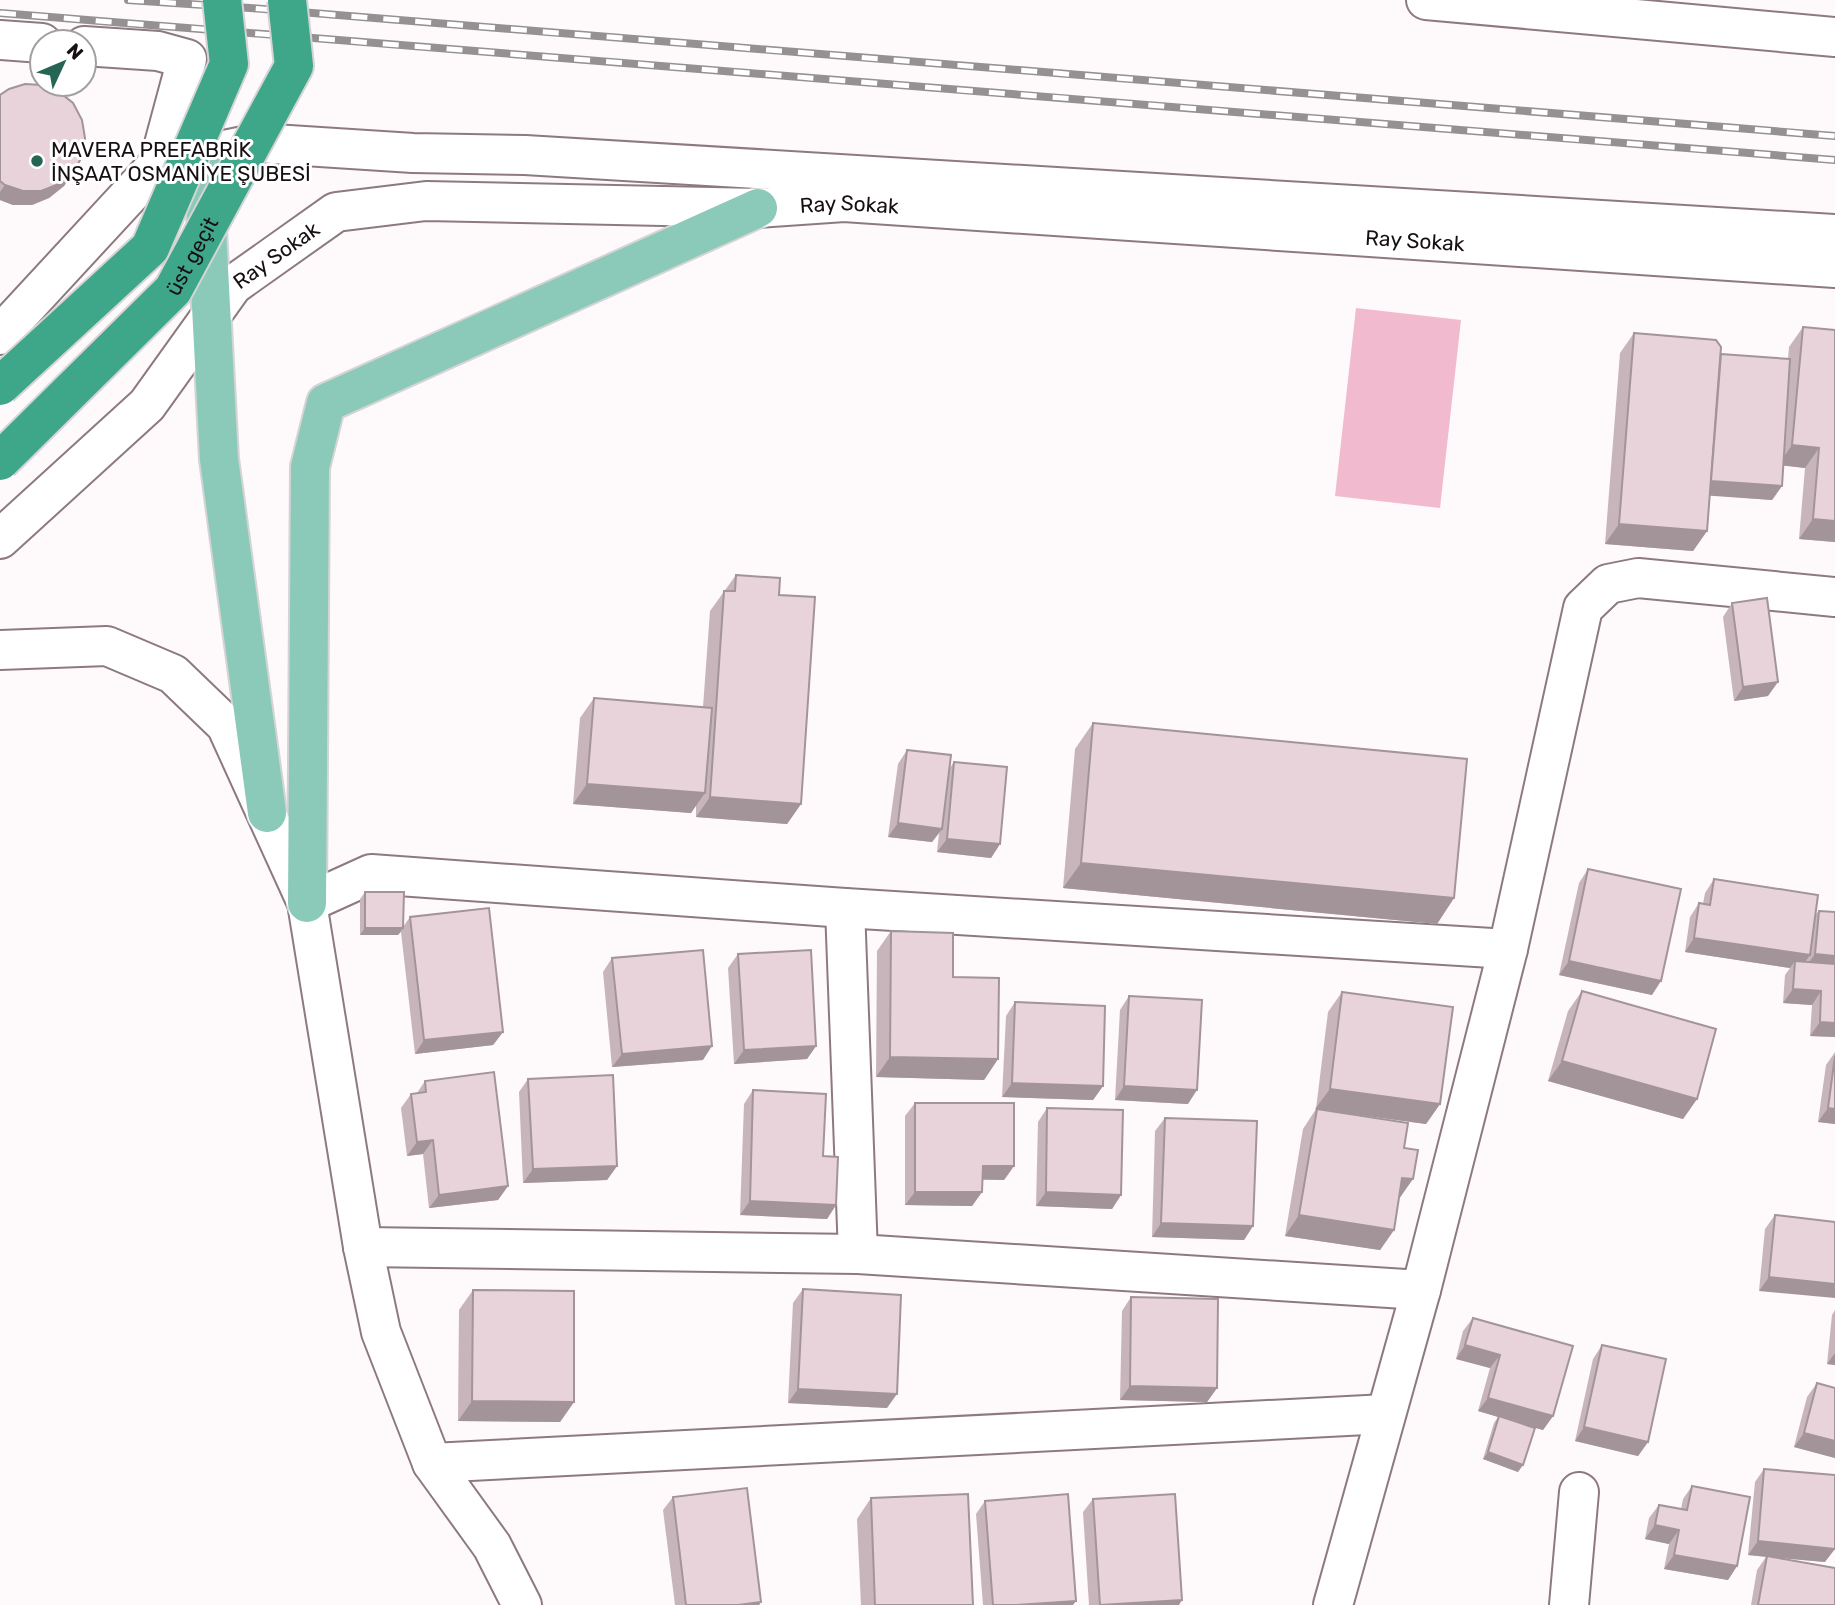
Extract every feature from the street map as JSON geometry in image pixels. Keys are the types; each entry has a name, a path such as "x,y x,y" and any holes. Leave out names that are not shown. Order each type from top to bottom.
{"highway":[{"path":"0,386 150,248 229,64 222,0"},
{"name":"üst geçit","path":"0,461 173,290 294,66 287,0"}],"main road":[{"path":"203,154 219,459 267,813"},
{"path":"307,903 310,467 326,403 758,208"}],"street":[{"path":"1426,0 1835,37"},
{"path":"0,40 28,42"},
{"path":"0,335 159,163 187,59 158,51 98,47"},
{"path":"159,163 258,143 413,153 525,155 1835,234"},
{"name":"Ray Sokak","path":"0,539 147,405 233,285 336,212 426,201 758,208 844,202 1835,268"},
{"path":"1333,1605 1421,1290 1508,949 1583,608 1608,584 1638,578 1835,597"},
{"path":"0,650 107,646 173,674 226,725 307,903 363,1247 381,1332 432,1464 492,1546 523,1605"},
{"path":"307,903 371,874 845,908 1508,949"},
{"path":"845,908 858,1254"},
{"path":"363,1247 858,1254 1421,1290"},
{"path":"432,1464 1386,1414"},
{"path":"1569,1605 1579,1492"}],"shaded area":[{"path":"1356,308 1461,320 1440,508 1335,496"}],"building":[{"name":"MAVERA PREFABRİK İNŞAAT OSMANİYE ŞUBESİ","path":"28,84 28,98 67,98 73,103 82,120 85,138 82,156 74,172 59,184 41,191 23,191 0,181 0,95 9,89"},
{"path":"1803,327 1835,330 1835,521 1813,519 1819,448 1792,445"},
{"path":"1634,333 1716,340 1721,347 1707,531 1619,524"},
{"path":"1721,354 1790,359 1782,486 1711,481"},
{"path":"736,575 780,578 779,595 815,597 801,804 710,797 724,591 735,591"},
{"path":"1767,598 1778,682 1743,687 1732,603"},
{"path":"594,698 712,708 705,793 587,784"},
{"path":"1093,723 1467,759 1454,898 1081,863"},
{"path":"907,750 951,755 942,829 898,823"},
{"path":"954,762 1007,767 1000,844 947,839"},
{"path":"1588,869 1681,889 1661,981 1569,961"},
{"path":"1714,879 1818,895 1810,955 1694,938 1699,903 1710,905"},
{"path":"365,892 404,892 403,928 365,928"},
{"path":"489,908 503,1032 424,1040 410,917"},
{"path":"1819,911 1835,912 1835,956 1815,954"},
{"path":"891,931 953,933 953,977 999,978 998,1059 890,1057"},
{"path":"703,950 712,1046 622,1054 612,958"},
{"path":"811,950 816,1046 744,1050 738,954"},
{"path":"1795,961 1835,964 1835,1023 1820,1022 1821,991 1793,989"},
{"path":"1582,991 1716,1029 1697,1099 1562,1061"},
{"path":"1342,992 1453,1007 1440,1104 1330,1089"},
{"path":"1129,996 1202,1000 1197,1090 1124,1086"},
{"path":"1015,1002 1105,1006 1103,1086 1012,1083"},
{"path":"1835,1056 1835,1109 1828,1108"},
{"path":"494,1072 508,1186 439,1195 433,1140 417,1142 411,1094 426,1092 425,1081"},
{"path":"613,1075 617,1166 533,1169 528,1079"},
{"path":"753,1090 826,1094 823,1156 838,1157 836,1205 750,1201"},
{"path":"915,1103 1014,1103 1014,1166 983,1166 982,1192 915,1192"},
{"path":"1047,1108 1123,1110 1121,1195 1046,1192"},
{"path":"1317,1109 1408,1123 1404,1148 1418,1150 1413,1179 1402,1178 1394,1230 1299,1215"},
{"path":"1165,1118 1257,1121 1253,1226 1161,1223"},
{"path":"1775,1215 1835,1222 1835,1284 1769,1277"},
{"path":"803,1289 901,1295 897,1394 798,1389"},
{"path":"473,1290 574,1291 574,1402 472,1401"},
{"path":"1131,1297 1218,1299 1217,1388 1130,1386"},
{"path":"1473,1318 1573,1346 1553,1416 1488,1398 1500,1355 1465,1345"},
{"path":"1602,1345 1666,1359 1648,1442 1584,1427"},
{"path":"1817,1383 1835,1388 1835,1441 1804,1433"},
{"path":"1499,1416 1535,1428 1523,1465 1488,1452"},
{"path":"1764,1469 1835,1475 1835,1549 1758,1541"},
{"path":"1692,1486 1750,1497 1737,1566 1674,1555 1679,1530 1655,1525 1659,1505 1687,1510"},
{"path":"747,1488 761,1602 686,1605 673,1497"},
{"path":"968,1494 973,1605 875,1605 871,1498"},
{"path":"1068,1494 1076,1601 993,1605 985,1501"},
{"path":"1175,1494 1182,1600 1100,1605 1093,1499"},
{"path":"1767,1556 1835,1568 1835,1605 1758,1605"}],"railway":[{"path":"128,0 1835,136"},
{"path":"0,13 1835,160"}],"place":[{"name":"MAVERA PREFABRİK İNŞAAT OSMANİYE ŞUBESİ","path":"37,161"}]}
